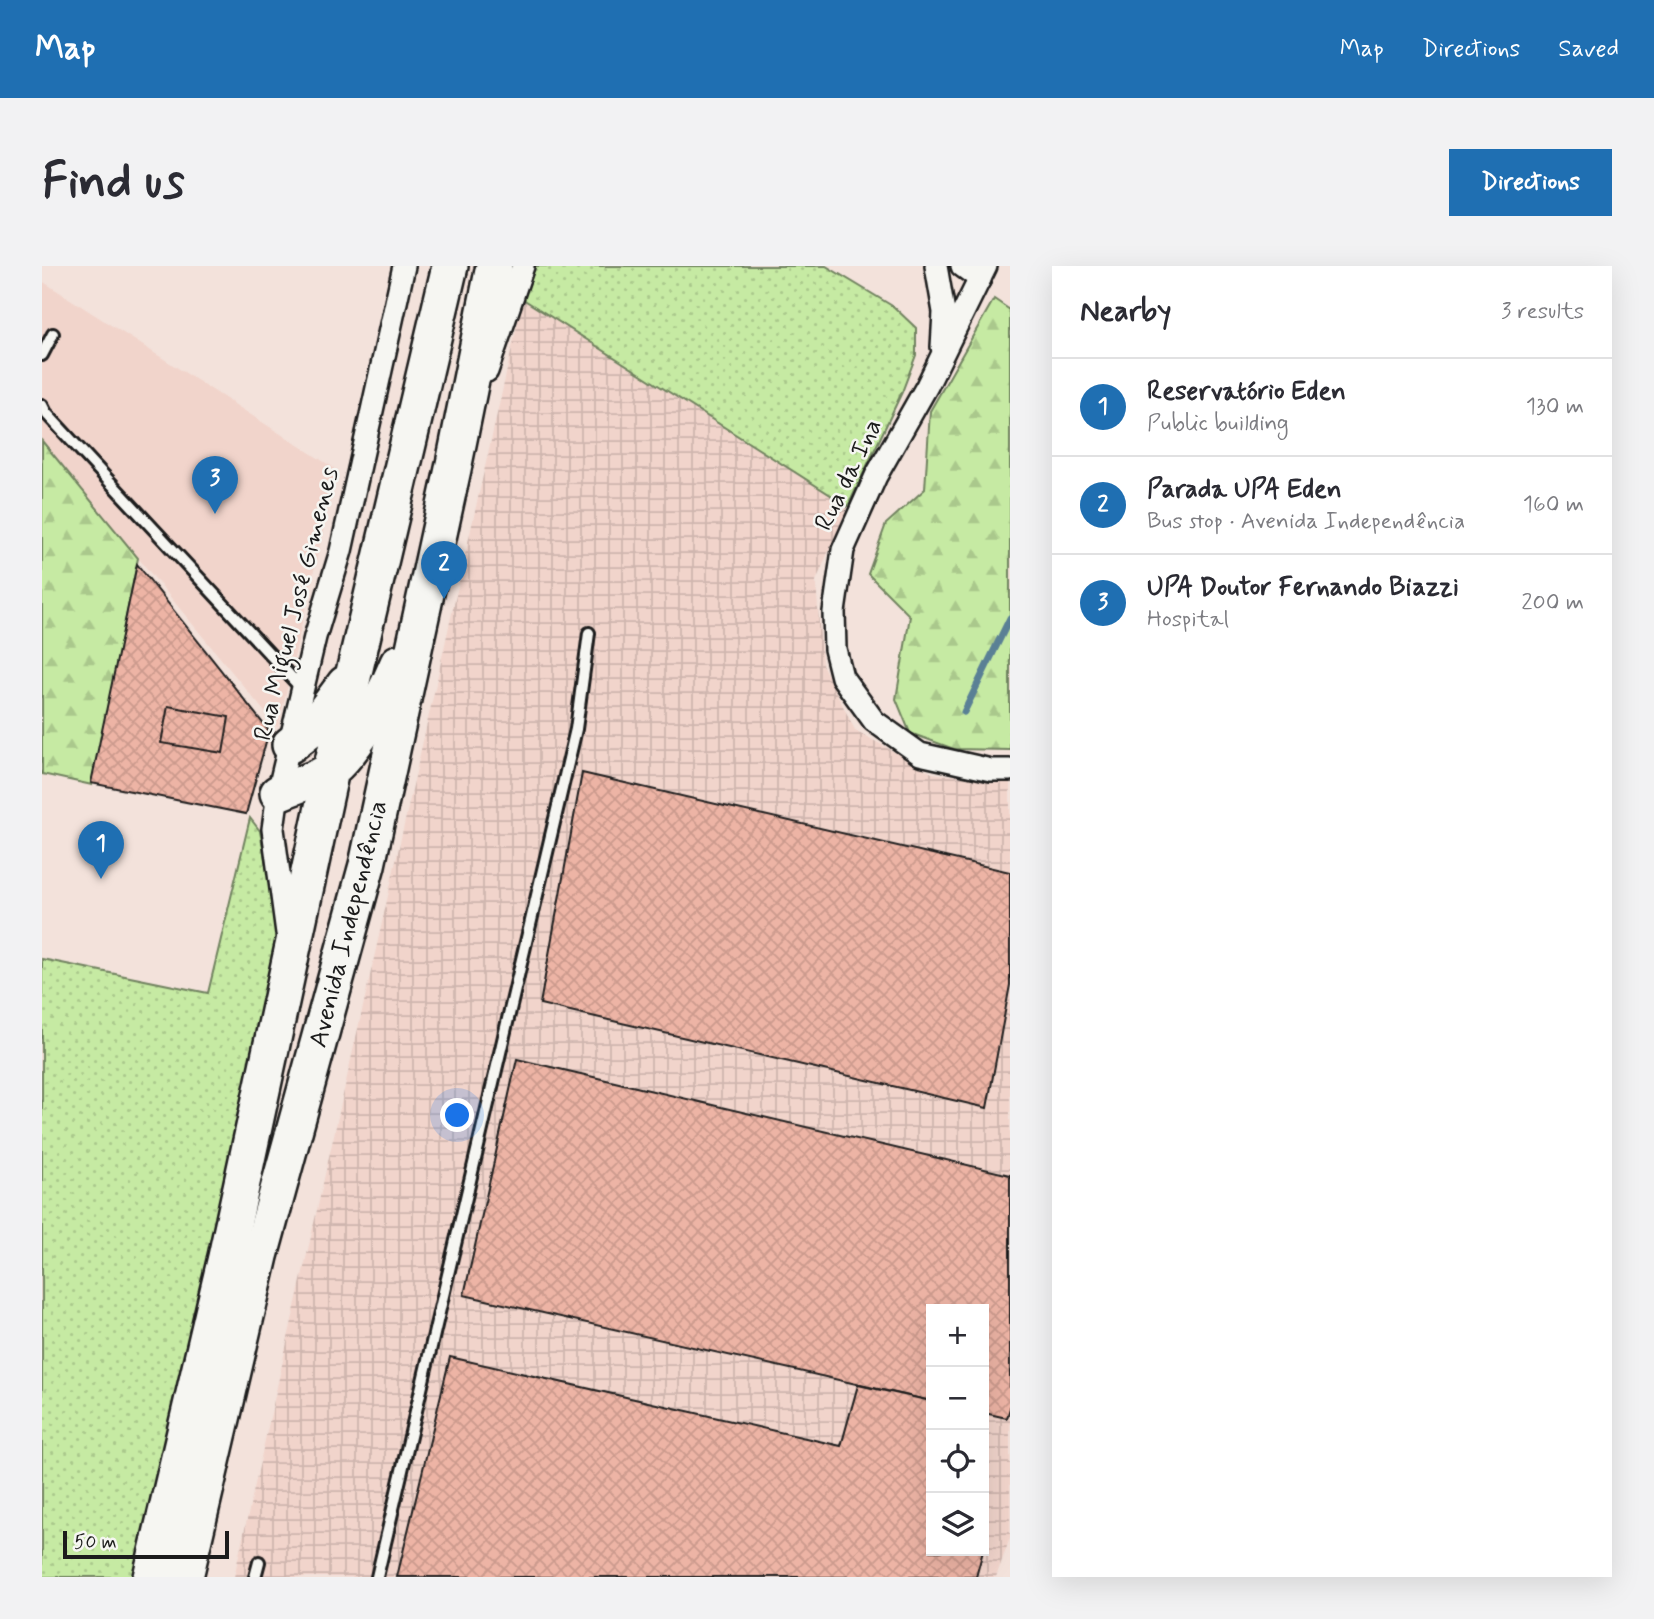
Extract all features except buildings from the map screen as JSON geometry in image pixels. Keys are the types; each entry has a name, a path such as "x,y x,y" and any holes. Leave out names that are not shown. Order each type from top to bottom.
{"main road":[{"name":"Avenida Independência","path":"151,1577 226,1257 331,770 450,266"},
{"name":"Avenida Independência","path":"185,1577 260,1256 367,865 494,266"},
{"path":"278,793 331,770 354,744 388,687 425,599"},
{"path":"290,745 314,726 355,670"}],"street":[{"name":"Rua Miguel José Gimenes","path":"291,958 273,829 278,793 316,637 341,551 404,266"},
{"path":"453,469 523,266"},
{"path":"936,266 944,312 940,358"},
{"path":"962,266 983,272"},
{"name":"Rua da Ina","path":"983,272 927,386 876,476 843,550 834,612 835,649 842,677 874,720 920,754 991,770 1010,770"}],"lane":[{"path":"42,355 53,334"},
{"path":"42,405 303,690"},
{"path":"377,1577 576,729 589,633"},
{"path":"255,1577 258,1562"}],"shaded area":[{"path":"42,281 337,470 278,728 42,441"},
{"path":"523,299 848,506 816,581 822,664 855,730 932,773 1010,783 1010,1538 996,1577 234,1577"}],"green space":[{"path":"530,266 826,266 894,307 916,328 916,355 902,392 848,506 523,299"},
{"path":"994,299 1010,310 1010,750 954,749 910,733 896,699 910,616 868,574 886,524 925,489 930,411"},
{"path":"42,441 138,558 92,785 42,774"},
{"path":"250,818 260,831 276,919 278,963 274,991 132,1577 42,1577 42,959 208,993"}],"waterway":[{"path":"964,712 1010,618"}],"place":[{"name":"UPA Doutor Fernando Biazzi","path":"215,514"},
{"name":"Parada UPA Eden","path":"444,599"},
{"name":"Reservatório Eden","path":"101,879"}]}
